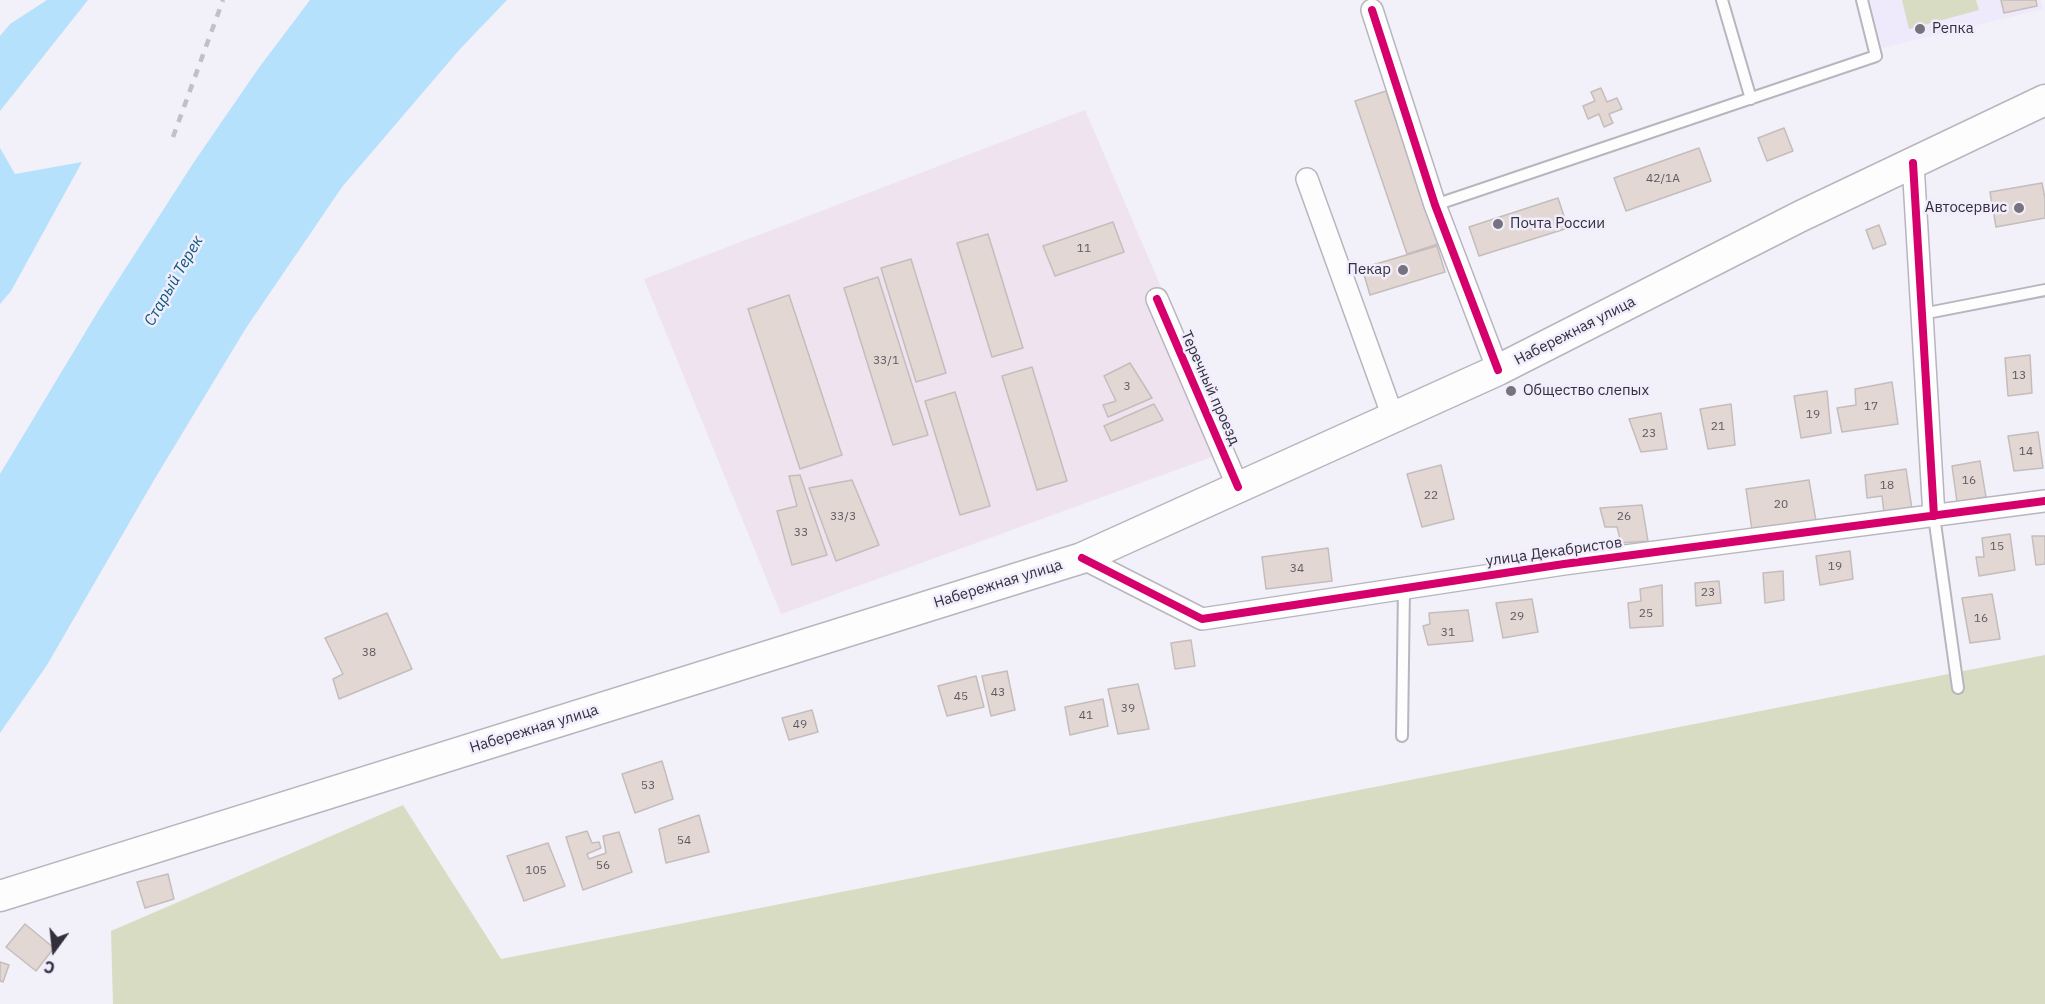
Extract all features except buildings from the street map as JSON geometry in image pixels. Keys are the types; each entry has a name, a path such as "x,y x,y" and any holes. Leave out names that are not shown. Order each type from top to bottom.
{"main road":[{"name":"Набережная улица","path":"0,896 1082,558 1498,370 1801,216 2045,100"}],"street":[{"path":"1372,10 1435,205 1498,370"},
{"path":"1912,163 1934,516"},
{"path":"1307,179 1393,417"},
{"name":"Теречный проезд","path":"1157,299 1238,487"},
{"name":"улица Декабристов","path":"1082,558 1202,619 1564,564 2045,501"}],"lane":[{"path":"1722,0 1751,99"},
{"path":"1435,205 1876,56 1862,0"},
{"path":"1922,314 2045,290"},
{"path":"1934,516 1959,688"},
{"path":"1402,736 1404,588"}],"shaded area":[{"name":"Репка","path":"1870,0 2040,0 2043,9 1882,48"},
{"path":"1085,110 1231,450 781,614 644,279"}],"green space":[{"path":"1902,0 1976,0 1979,10 1909,29"},
{"path":"2045,655 2045,1004 113,1004 111,931 403,805 501,959"}],"water":[{"path":"47,0 88,0 0,111 0,36 10,24"},
{"name":"Старый Терек","path":"310,0 507,0 460,49 342,187 246,328 154,480 47,665 0,733 0,474 100,308 194,162 258,69"},
{"path":"0,148 15,174 82,162 11,291 0,304"}],"railway":[{"path":"173,137 223,0"}],"cycle path":[{"path":"1372,10 1435,205 1498,370"},
{"path":"1913,163 1934,516"},
{"path":"1157,299 1238,487"},
{"path":"1082,558 1202,619 1564,564 2045,501"}],"place":[{"name":"Репка","path":"1920,29"},
{"name":"Автосервис","path":"2019,208"},
{"name":"Почта России","path":"1498,224"},
{"name":"Пекар","path":"1403,270"},
{"name":"Общество слепых","path":"1511,391"}]}
